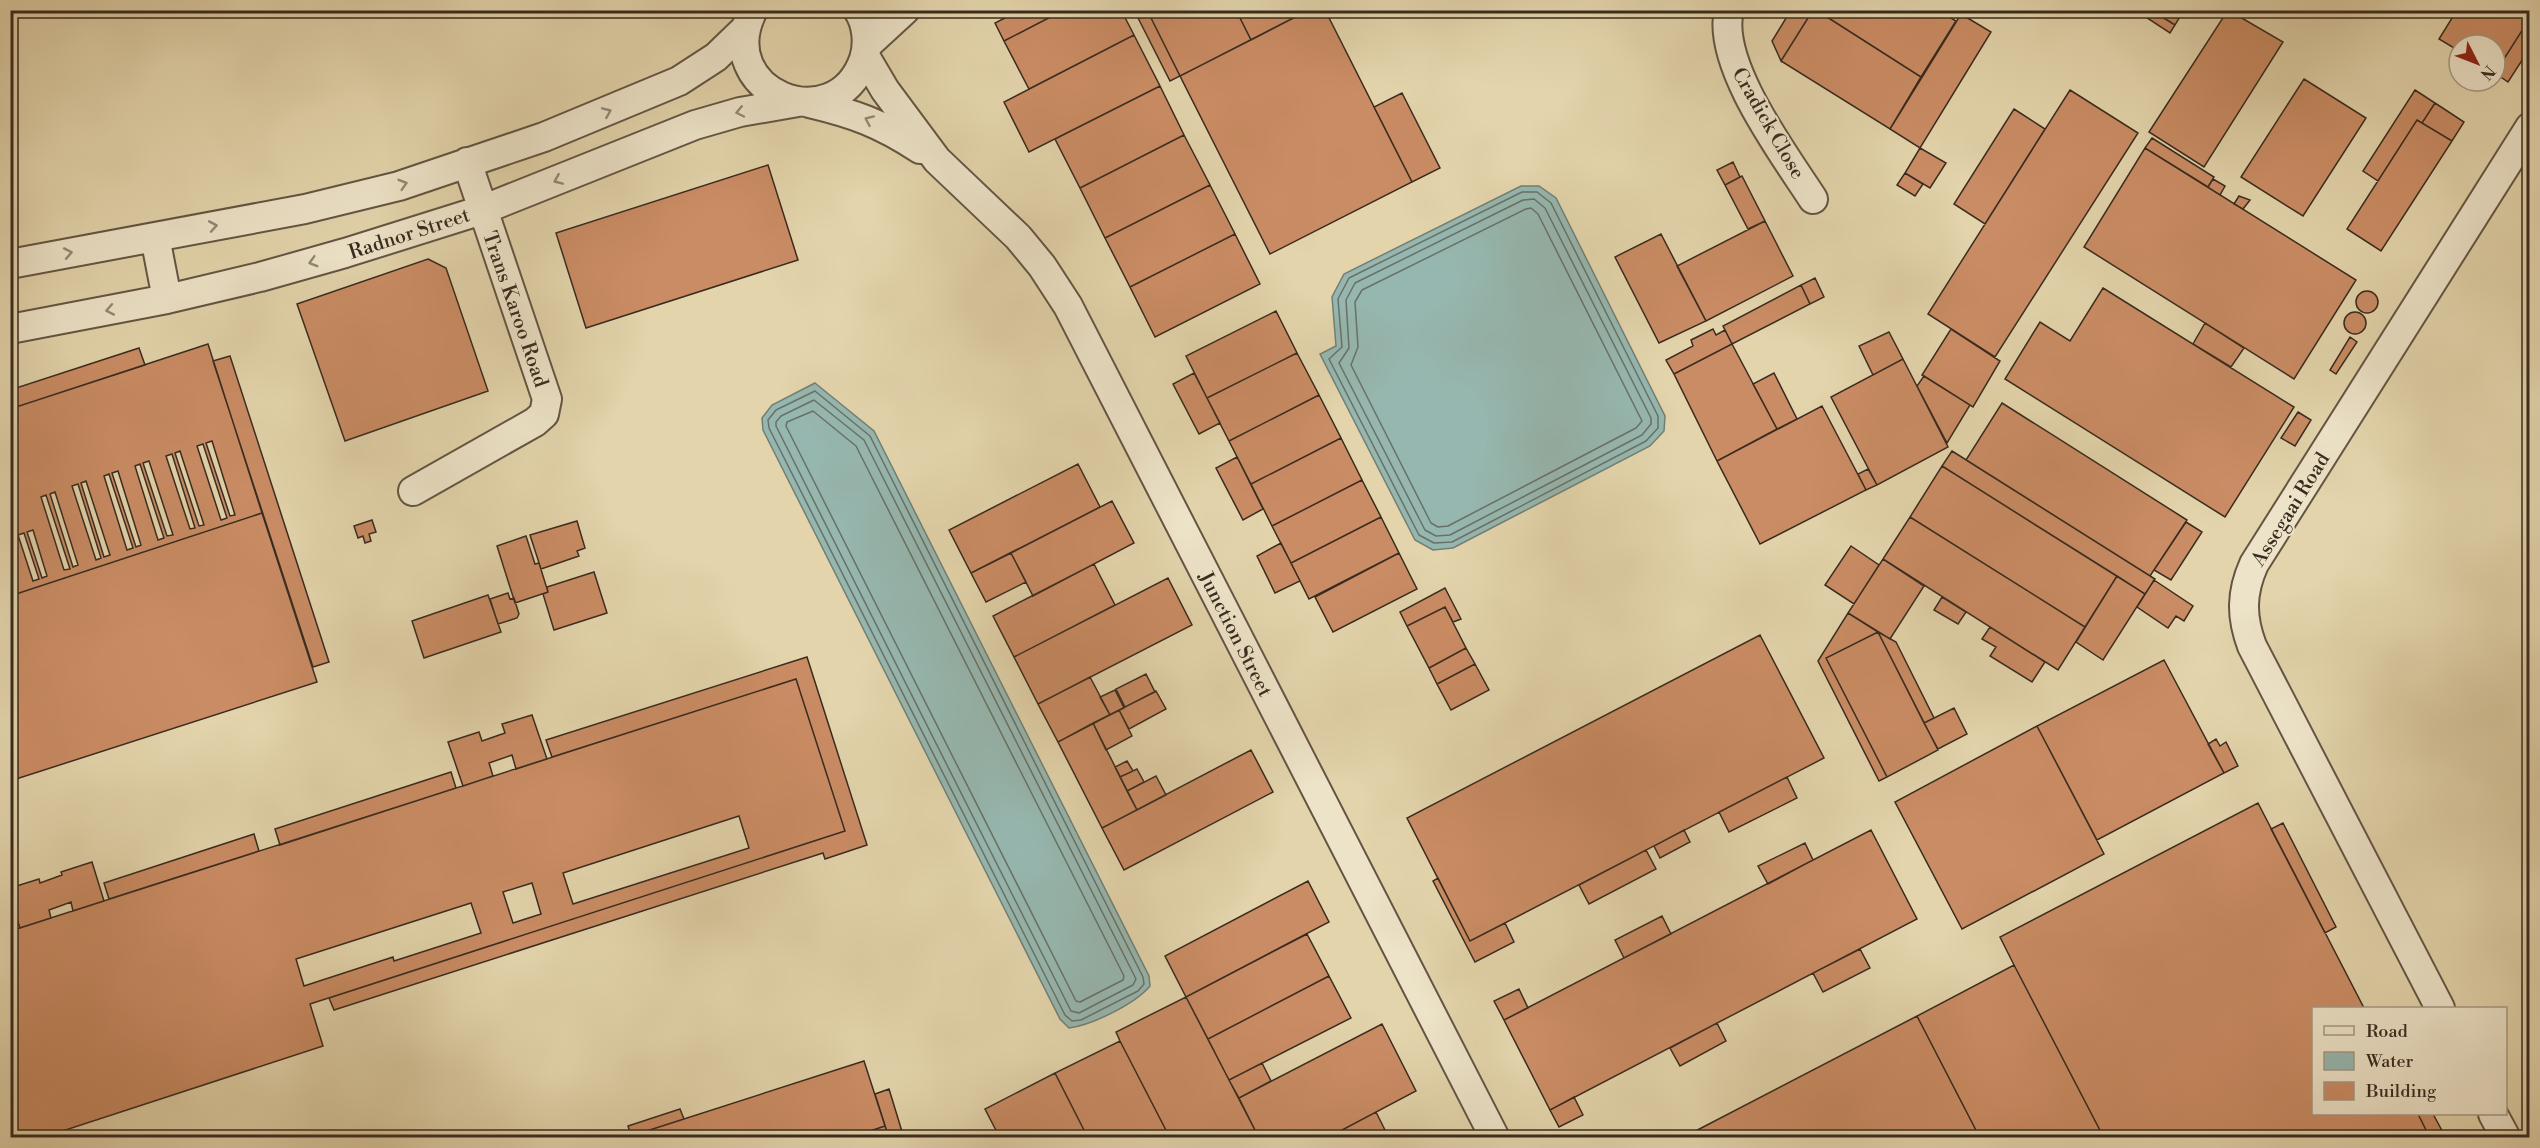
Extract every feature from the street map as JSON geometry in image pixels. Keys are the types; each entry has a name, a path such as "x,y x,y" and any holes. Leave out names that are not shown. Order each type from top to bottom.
{"street":[{"name":"Junction Street","path":"858,10 866,30 866,50 885,90 937,160"},
{"path":"866,50 905,10"},
{"name":"Cradick Close","path":"1729,10 1726,32 1733,62 1769,131 1813,199"},
{"name":"Junction Street","path":"746,18 744,45 748,62 756,77 774,93 864,118 895,133 937,160 1003,220 1025,244 1068,306 1495,1137"},
{"path":"10,264 305,209 399,186 544,137 679,81 716,57 746,18"},
{"name":"Radnor Street","path":"10,329 167,299 334,256 482,210 695,125 740,112 823,100 845,88 854,78 866,50"},
{"name":"Assegaai Road","path":"2438,1007 2253,646 2247,633 2242,607 2248,578 2254,564 2529,127"},
{"name":"Trans Karoo Road","path":"413,491 535,422 546,409 547,399 467,162"},
{"path":"155,237 167,299"},
{"path":"2494,1115 2506,1137"}],"water":[{"path":"1521,186 1539,186 1556,198 1665,416 1664,431 1650,446 1453,548 1433,550 1415,540 1320,354 1336,346 1332,297 1344,274"},
{"path":"815,383 874,431 1149,976 1150,986 1143,993 1101,1018 1069,1028 1060,1019 763,430 762,418 772,405"}],"building":[{"path":"1020,10 1064,10 1004,41 995,23"},
{"path":"1064,10 1121,10 1134,35 1029,89 1004,41"},
{"path":"1134,10 1147,10 1180,76 1170,81"},
{"path":"1147,10 1236,10 1251,40 1180,76"},
{"path":"1236,10 1309,10 1251,40"},
{"path":"1309,10 1325,10 1412,182 1270,254 1180,76"},
{"path":"1791,10 1813,10 1781,61 1772,41"},
{"path":"1813,10 1921,77 1890,129 1781,61"},
{"path":"1816,10 1938,10 1956,21 1921,77"},
{"path":"2135,10 2151,10 2175,25 2170,33"},
{"path":"2151,10 2184,10 2175,25"},
{"path":"2228,10 2283,42 2204,167 2149,132"},
{"path":"2457,10 2530,10 2530,18 2507,54 2507,33 2447,33 2447,44 2439,39"},
{"path":"1961,14 1991,32 1920,148 1890,129"},
{"path":"2530,18 2530,48 2508,82 2507,54"},
{"path":"1134,35 1160,86 1029,152 1004,102"},
{"path":"2304,79 2366,118 2303,216 2241,177"},
{"path":"1160,86 1184,135 1080,188 1055,139"},
{"path":"2070,90 2138,133 1995,357 1928,314"},
{"path":"2415,90 2435,103 2422,123 2417,120 2378,181 2363,171"},
{"path":"1402,93 1440,168 1412,182 1374,107"},
{"path":"2435,103 2464,122 2452,141 2422,123"},
{"path":"2014,109 2045,129 1985,224 1954,204"},
{"path":"2417,120 2452,141 2381,251 2347,229"},
{"path":"1184,135 1210,185 1105,238 1080,188"},
{"path":"2152,138 2214,177 2208,187 2145,148"},
{"path":"1920,148 1946,163 1930,188 1905,173"},
{"path":"2145,148 2356,280 2294,379 2084,247"},
{"path":"1733,162 1740,177 1725,185 1717,170"},
{"path":"768,165 798,260 586,328 556,233"},
{"path":"1905,173 1923,184 1915,196 1897,185"},
{"path":"1742,176 1765,221 1748,229 1725,185"},
{"path":"2213,179 2225,186 2220,195 2208,187"},
{"path":"1210,185 1235,234 1130,287 1105,238"},
{"path":"2239,196 2250,200 2243,209 2234,204"},
{"path":"1765,221 1793,276 1706,321 1677,266"},
{"path":"1235,234 1260,284 1155,337 1130,287"},
{"path":"1661,234 1706,321 1659,343 1615,257"},
{"path":"428,259 446,268 488,391 345,441 297,304"},
{"path":"1815,278 1824,297 1810,304 1801,285"},
{"path":"1801,285 1810,304 1732,344 1723,326"},
{"path":"2103,288 2294,407 2225,517 2005,379 2040,322 2070,341"},
{"path":"2363,291 2371,291 2378,298 2378,306 2371,313 2363,313 2356,306 2356,298"},
{"path":"1276,311 1297,353 1207,398 1186,356"},
{"path":"2351,312 2359,312 2366,319 2366,327 2359,334 2351,334 2344,327 2344,319"},
{"path":"2205,323 2244,348 2231,367 2193,344"},
{"path":"1713,329 1716,335 1725,330 1732,344 1674,374 1666,360 1693,346 1691,340"},
{"path":"1951,329 2000,361 1973,407 1922,375"},
{"path":"1889,332 1903,359 1873,375 1859,346"},
{"path":"2350,337 2357,342 2336,374 2330,370"},
{"path":"208,344 262,513 10,596 10,587 16,586 10,569 10,409","holes":["212,441 235,515 230,516 206,443","203,444 227,518 221,520 197,446","180,451 204,525 199,526 175,453","172,454 195,528 190,529 166,456","149,461 173,535 167,536 143,463","140,464 164,538 158,540 135,466","118,471 141,545 136,547 112,473","109,474 133,548 127,550 104,476","86,481 110,555 104,557 81,483","78,484 101,558 96,560 72,486","55,492 78,565 73,567 50,494","46,495 70,569 64,570 41,497","33,530 47,576 42,578 27,532","24,533 39,579 33,581 18,535"]},
{"path":"1732,344 1777,429 1717,461 1674,374"},
{"path":"139,348 145,365 10,409 10,390"},
{"path":"1297,353 1319,395 1229,441 1207,398"},
{"path":"230,356 329,662 313,667 213,361"},
{"path":"1903,359 1948,447 1877,485 1831,397"},
{"path":"1194,373 1220,423 1199,434 1173,384"},
{"path":"1774,373 1797,419 1777,429 1753,384"},
{"path":"1924,376 1970,405 1947,443 1917,386"},
{"path":"1319,395 1341,438 1251,484 1229,441"},
{"path":"2002,403 2187,520 2150,576 1966,460"},
{"path":"1822,406 1866,490 1760,544 1717,461"},
{"path":"2298,412 2311,420 2295,446 2281,438"},
{"path":"1341,438 1362,480 1272,526 1251,484"},
{"path":"1952,451 2155,579 2145,594 1942,466"},
{"path":"1237,457 1263,509 1243,520 1216,468"},
{"path":"1078,464 1100,507 971,573 949,530"},
{"path":"1942,466 2117,576 2085,627 1910,517"},
{"path":"1868,469 1877,485 1866,490 1858,474"},
{"path":"1362,480 1381,517 1291,563 1272,526"},
{"path":"1112,501 1134,543 1033,596 1011,553"},
{"path":"262,513 317,682 10,781 10,596"},
{"path":"1381,517 1399,553 1309,599 1291,563"},
{"path":"1910,517 2085,627 2058,670 1883,559"},
{"path":"372,520 376,532 369,534 371,541 365,543 363,536 358,538 354,526"},
{"path":"577,521 585,548 577,551 579,556 541,569 530,535"},
{"path":"2186,522 2202,532 2171,580 2154,570"},
{"path":"526,536 535,564 539,563 548,592 515,603 497,546"},
{"path":"1281,543 1300,581 1275,593 1257,556"},
{"path":"1851,546 1879,565 1854,604 1825,585"},
{"path":"1011,553 1026,582 986,602 971,573"},
{"path":"1399,553 1417,589 1333,632 1315,597"},
{"path":"1883,559 1924,586 1890,639 1848,613"},
{"path":"1094,564 1115,605 1014,657 993,616"},
{"path":"594,572 607,613 554,630 543,594 548,592 547,587"},
{"path":"2117,576 2145,594 2103,660 2076,642"},
{"path":"1168,578 1192,625 1038,704 1014,657"},
{"path":"2154,580 2193,606 2184,621 2176,616 2168,628 2137,607"},
{"path":"1445,588 1461,619 1453,622 1445,607 1407,626 1400,612"},
{"path":"508,593 510,599 514,598 519,614 517,618 498,624 490,599"},
{"path":"488,595 501,632 424,658 412,621"},
{"path":"1942,597 1966,612 1958,624 1934,610"},
{"path":"1445,607 1466,648 1429,668 1407,626"},
{"path":"1848,613 1878,632 1826,658 1887,777 1879,781 1818,661"},
{"path":"1990,627 2045,662 2032,682 1990,656 1996,647 1982,639"},
{"path":"1878,632 1938,750 1887,777 1826,658"},
{"path":"1878,632 1896,642 1934,718 1924,723"},
{"path":"1760,635 1824,758 1470,941 1407,818"},
{"path":"1466,648 1475,664 1437,684 1429,668"},
{"path":"807,657 867,845 825,859 823,853 334,1010 329,998 845,831 796,679 552,757 546,740"},
{"path":"2164,660 2224,773 2097,840 2037,726"},
{"path":"1475,664 1489,690 1451,710 1437,684"},
{"path":"1146,674 1155,692 1125,707 1116,689"},
{"path":"1090,677 1110,715 1058,742 1038,704"},
{"path":"796,679 845,831 310,1004 323,1046 41,1138 10,1138 10,931","holes":["739,816 749,848 573,904 563,873","532,883 541,914 513,923 503,892","471,903 481,933 394,961 393,957 304,986 296,959"]},
{"path":"1115,690 1124,708 1110,715 1100,697"},
{"path":"1156,691 1166,709 1129,729 1119,710"},
{"path":"1954,708 1967,734 1938,749 1924,723"},
{"path":"1119,710 1132,736 1106,750 1093,723"},
{"path":"532,715 547,759 516,769 512,755 489,763 493,776 463,786 448,742 479,732 482,741 505,733 502,724"},
{"path":"1093,723 1137,810 1102,828 1058,742"},
{"path":"2037,726 2104,854 1962,929 1895,802"},
{"path":"2216,739 2220,746 2226,742 2238,766 2224,773 2208,744"},
{"path":"1251,750 1273,792 1124,870 1102,828"},
{"path":"1127,761 1133,771 1120,777 1115,767"},
{"path":"1137,769 1144,782 1127,791 1120,777"},
{"path":"451,772 456,788 280,845 275,829"},
{"path":"1156,776 1166,795 1137,810 1127,791"},
{"path":"1787,777 1797,798 1729,832 1719,812"},
{"path":"2258,803 2363,1007 2312,1007 2312,1115 2418,1115 2430,1138 2104,1138 2000,937"},
{"path":"2283,823 2336,927 2325,933 2271,829"},
{"path":"1684,830 1690,842 1660,858 1654,846"},
{"path":"1871,830 1917,919 1550,1110 1504,1020"},
{"path":"254,834 259,851 109,899 104,883"},
{"path":"1805,843 1813,860 1768,884 1758,866"},
{"path":"1646,850 1656,869 1589,904 1579,885"},
{"path":"92,862 104,901 73,911 71,902 49,910 51,918 20,928 10,898 10,888 39,879 40,883 62,875 61,872"},
{"path":"1438,878 1470,941 1505,923 1514,942 1475,962 1433,881"},
{"path":"1308,881 1329,922 1186,997 1165,956"},
{"path":"1662,916 1671,934 1624,958 1615,940"},
{"path":"1307,934 1329,976 1208,1039 1186,997"},
{"path":"1860,949 1870,968 1823,992 1813,973"},
{"path":"2014,965 2104,1138 1980,1138 1917,1016"},
{"path":"1329,976 1351,1018 1229,1080 1208,1039"},
{"path":"1519,989 1528,1008 1504,1020 1494,1001"},
{"path":"1186,997 1259,1138 1170,1138 1116,1032"},
{"path":"1917,1016 1980,1138 1682,1138"},
{"path":"1717,1023 1726,1041 1680,1066 1670,1048"},
{"path":"1382,1024 1416,1091 1327,1138 1259,1138 1239,1098"},
{"path":"1120,1041 1170,1138 1088,1138 1055,1073"},
{"path":"864,1061 885,1126 849,1138 632,1138 631,1136"},
{"path":"1262,1063 1271,1081 1239,1098 1229,1080"},
{"path":"1055,1073 1088,1138 1000,1138 985,1109"},
{"path":"889,1089 904,1138 889,1138 875,1094"},
{"path":"1574,1097 1583,1115 1559,1127 1550,1110"},
{"path":"680,1109 684,1119 631,1136 628,1126"},
{"path":"1376,1112 1389,1138 1327,1138"},
{"path":"2418,1115 2434,1115 2446,1138 2430,1138"},
{"path":"885,1126 889,1138 849,1138"}]}
